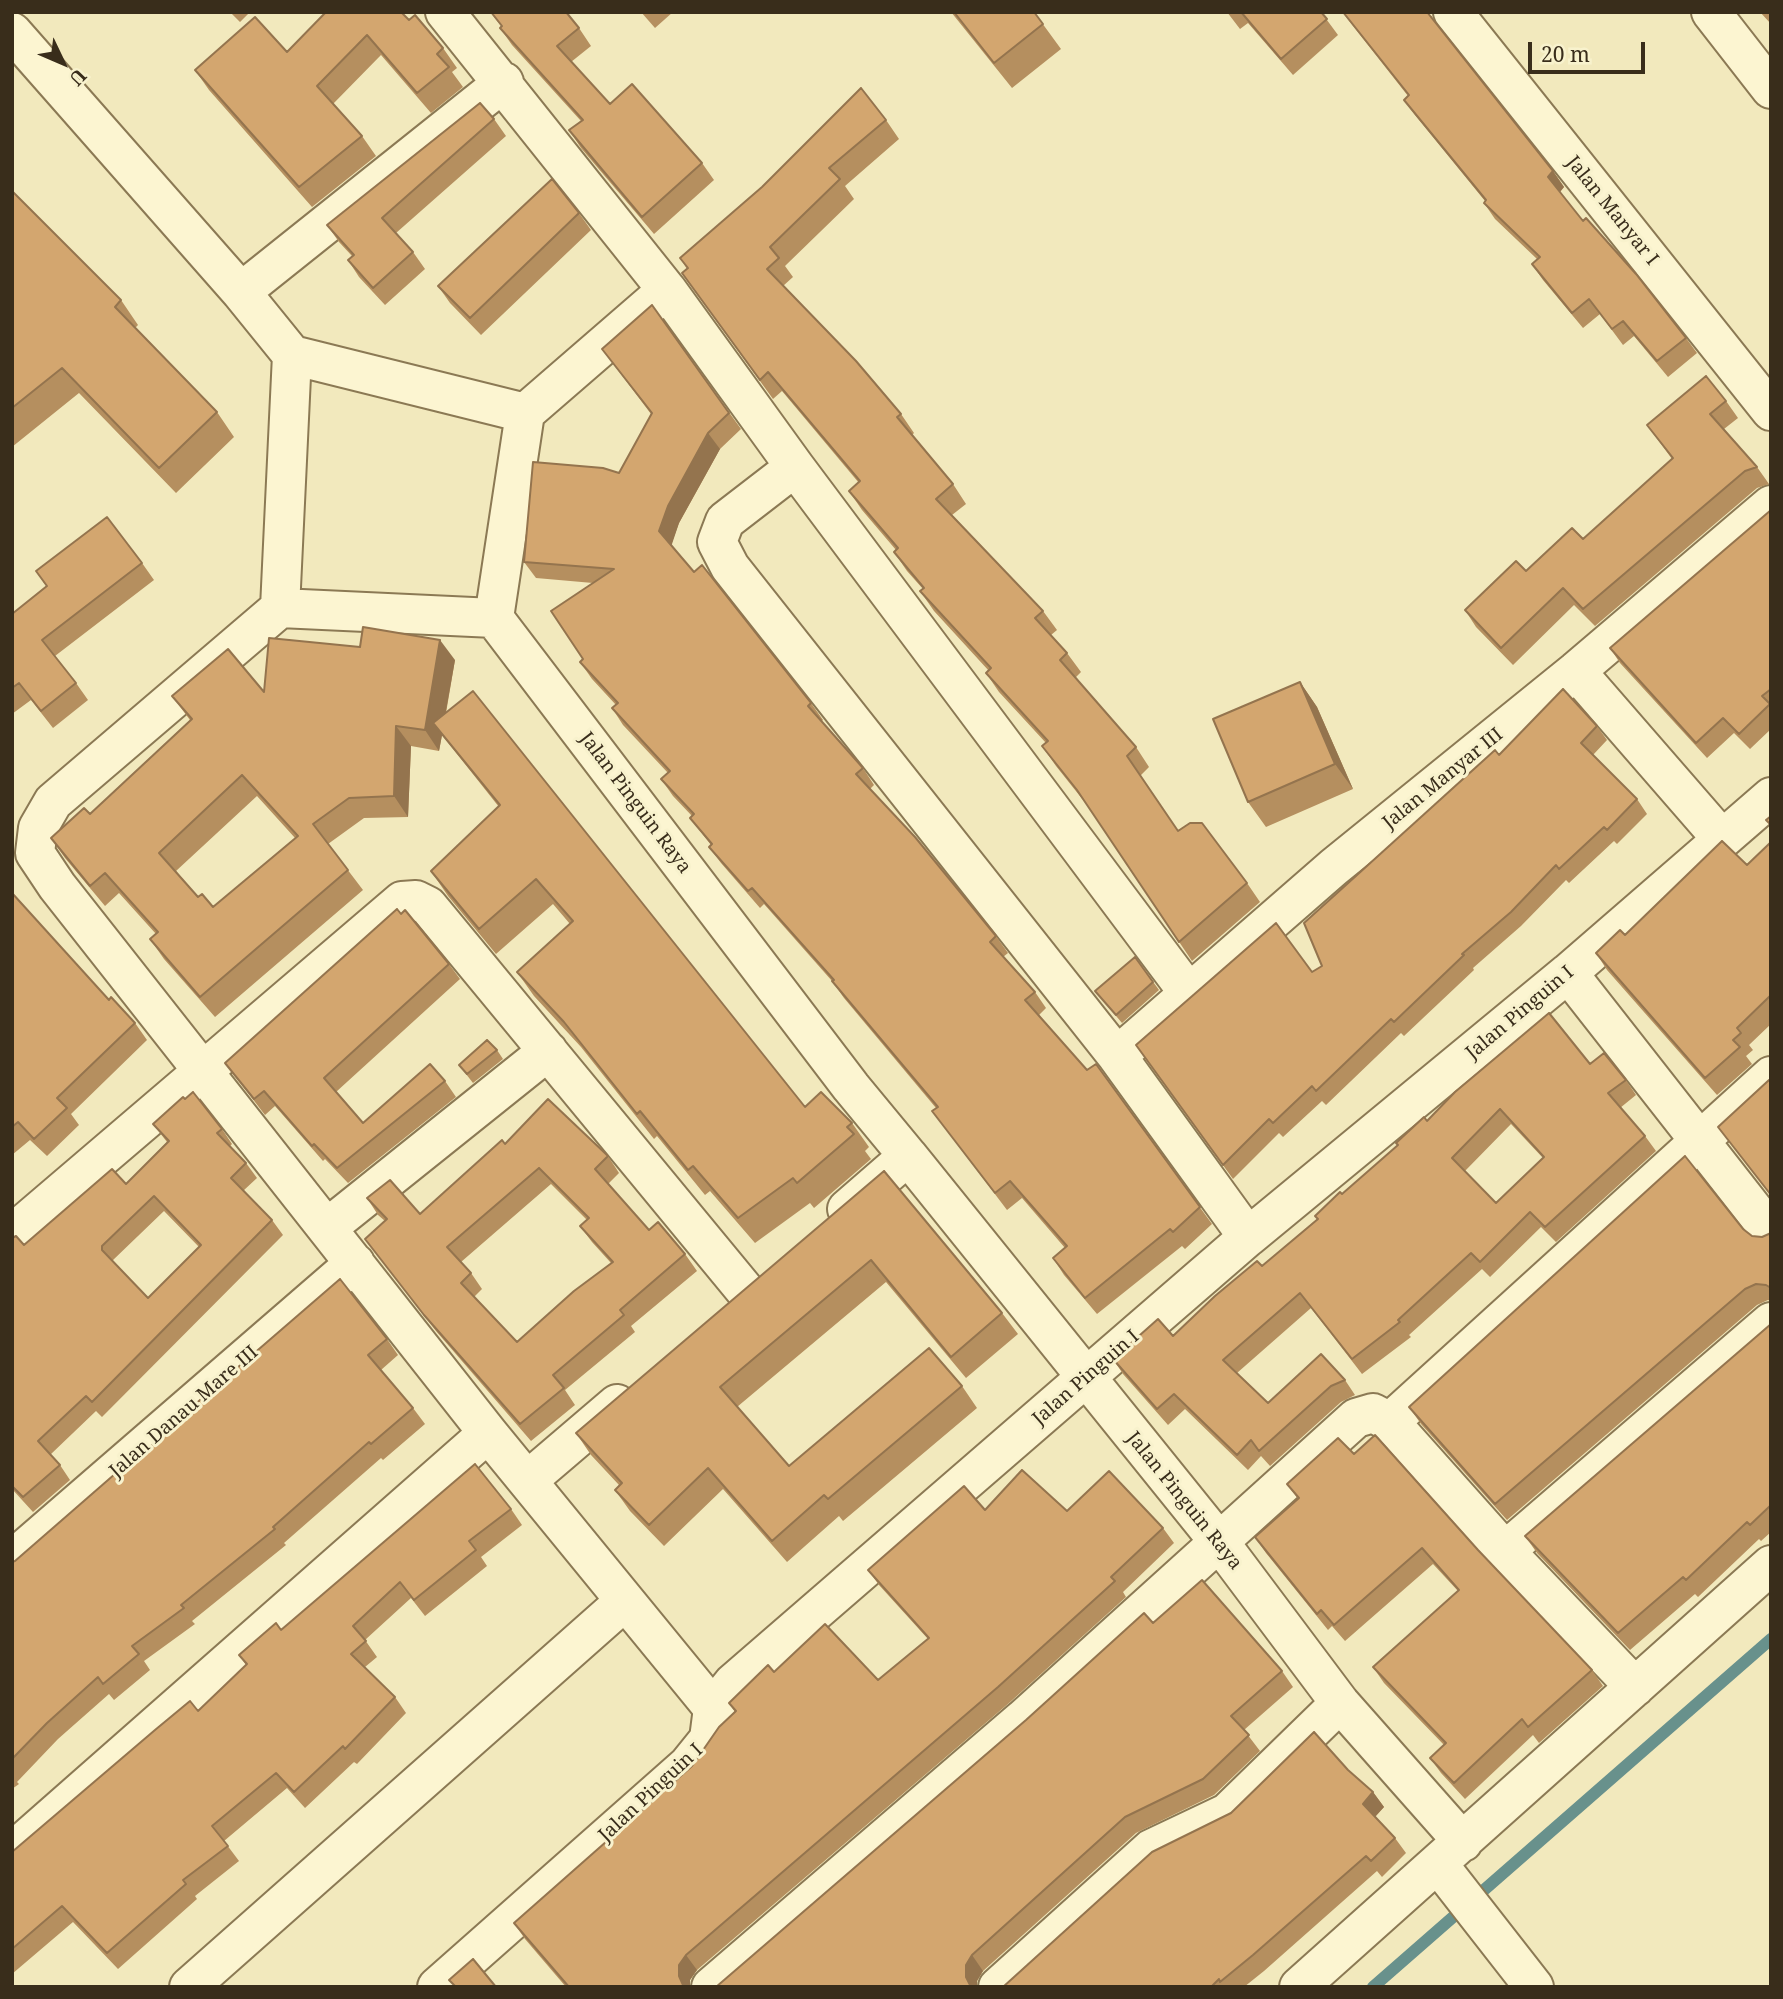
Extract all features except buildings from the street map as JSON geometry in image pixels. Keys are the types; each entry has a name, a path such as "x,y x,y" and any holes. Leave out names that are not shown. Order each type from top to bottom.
{"street":[{"path":"445,12 667,290 795,467 1188,992"},
{"name":"Jalan Manyar I","path":"1453,12 1771,411"},
{"path":"1711,12 1771,89"},
{"path":"12,32 241,292 292,355 525,413"},
{"path":"241,292 503,82"},
{"path":"667,290 525,413 494,618 280,608 54,802 38,828 24,863 57,886 488,1433 713,1709"},
{"path":"280,608 292,355"},
{"path":"795,467 725,521 717,542 730,567 1117,1056 1248,1237"},
{"name":"Jalan Manyar III","path":"1117,1056 1334,867 1576,671 1771,505"},
{"name":"Jalan Pinguin Raya","path":"494,618 851,1087 1220,1543 1450,1853 1534,1987"},
{"path":"1576,671 1722,839"},
{"name":"Jalan Pinguin I","path":"437,1987 688,1765 709,1739 713,1709 733,1683 1248,1237 1568,973 1771,797"},
{"path":"12,1234 201,1069 401,901 416,900 428,906 748,1294"},
{"path":"1568,973 1771,1232"},
{"path":"327,1228 548,1051"},
{"path":"1390,1422 1771,1076"},
{"path":"818,1234 908,1156"},
{"name":"Jalan Danau Mare III","path":"12,1560 355,1263"},
{"path":"717,1320 778,1268"},
{"path":"1506,1551 1771,1322"},
{"path":"528,1480 643,1382"},
{"path":"711,1987 1023,1719 1356,1418 1373,1413 1390,1422 1506,1551 1635,1687"},
{"path":"12,1852 488,1433"},
{"path":"1299,1987 1771,1565"},
{"path":"189,1987 625,1601"},
{"path":"998,1987 1151,1849 1227,1813 1340,1703"}],"waterway":[{"path":"1373,1987 1771,1639"}]}
